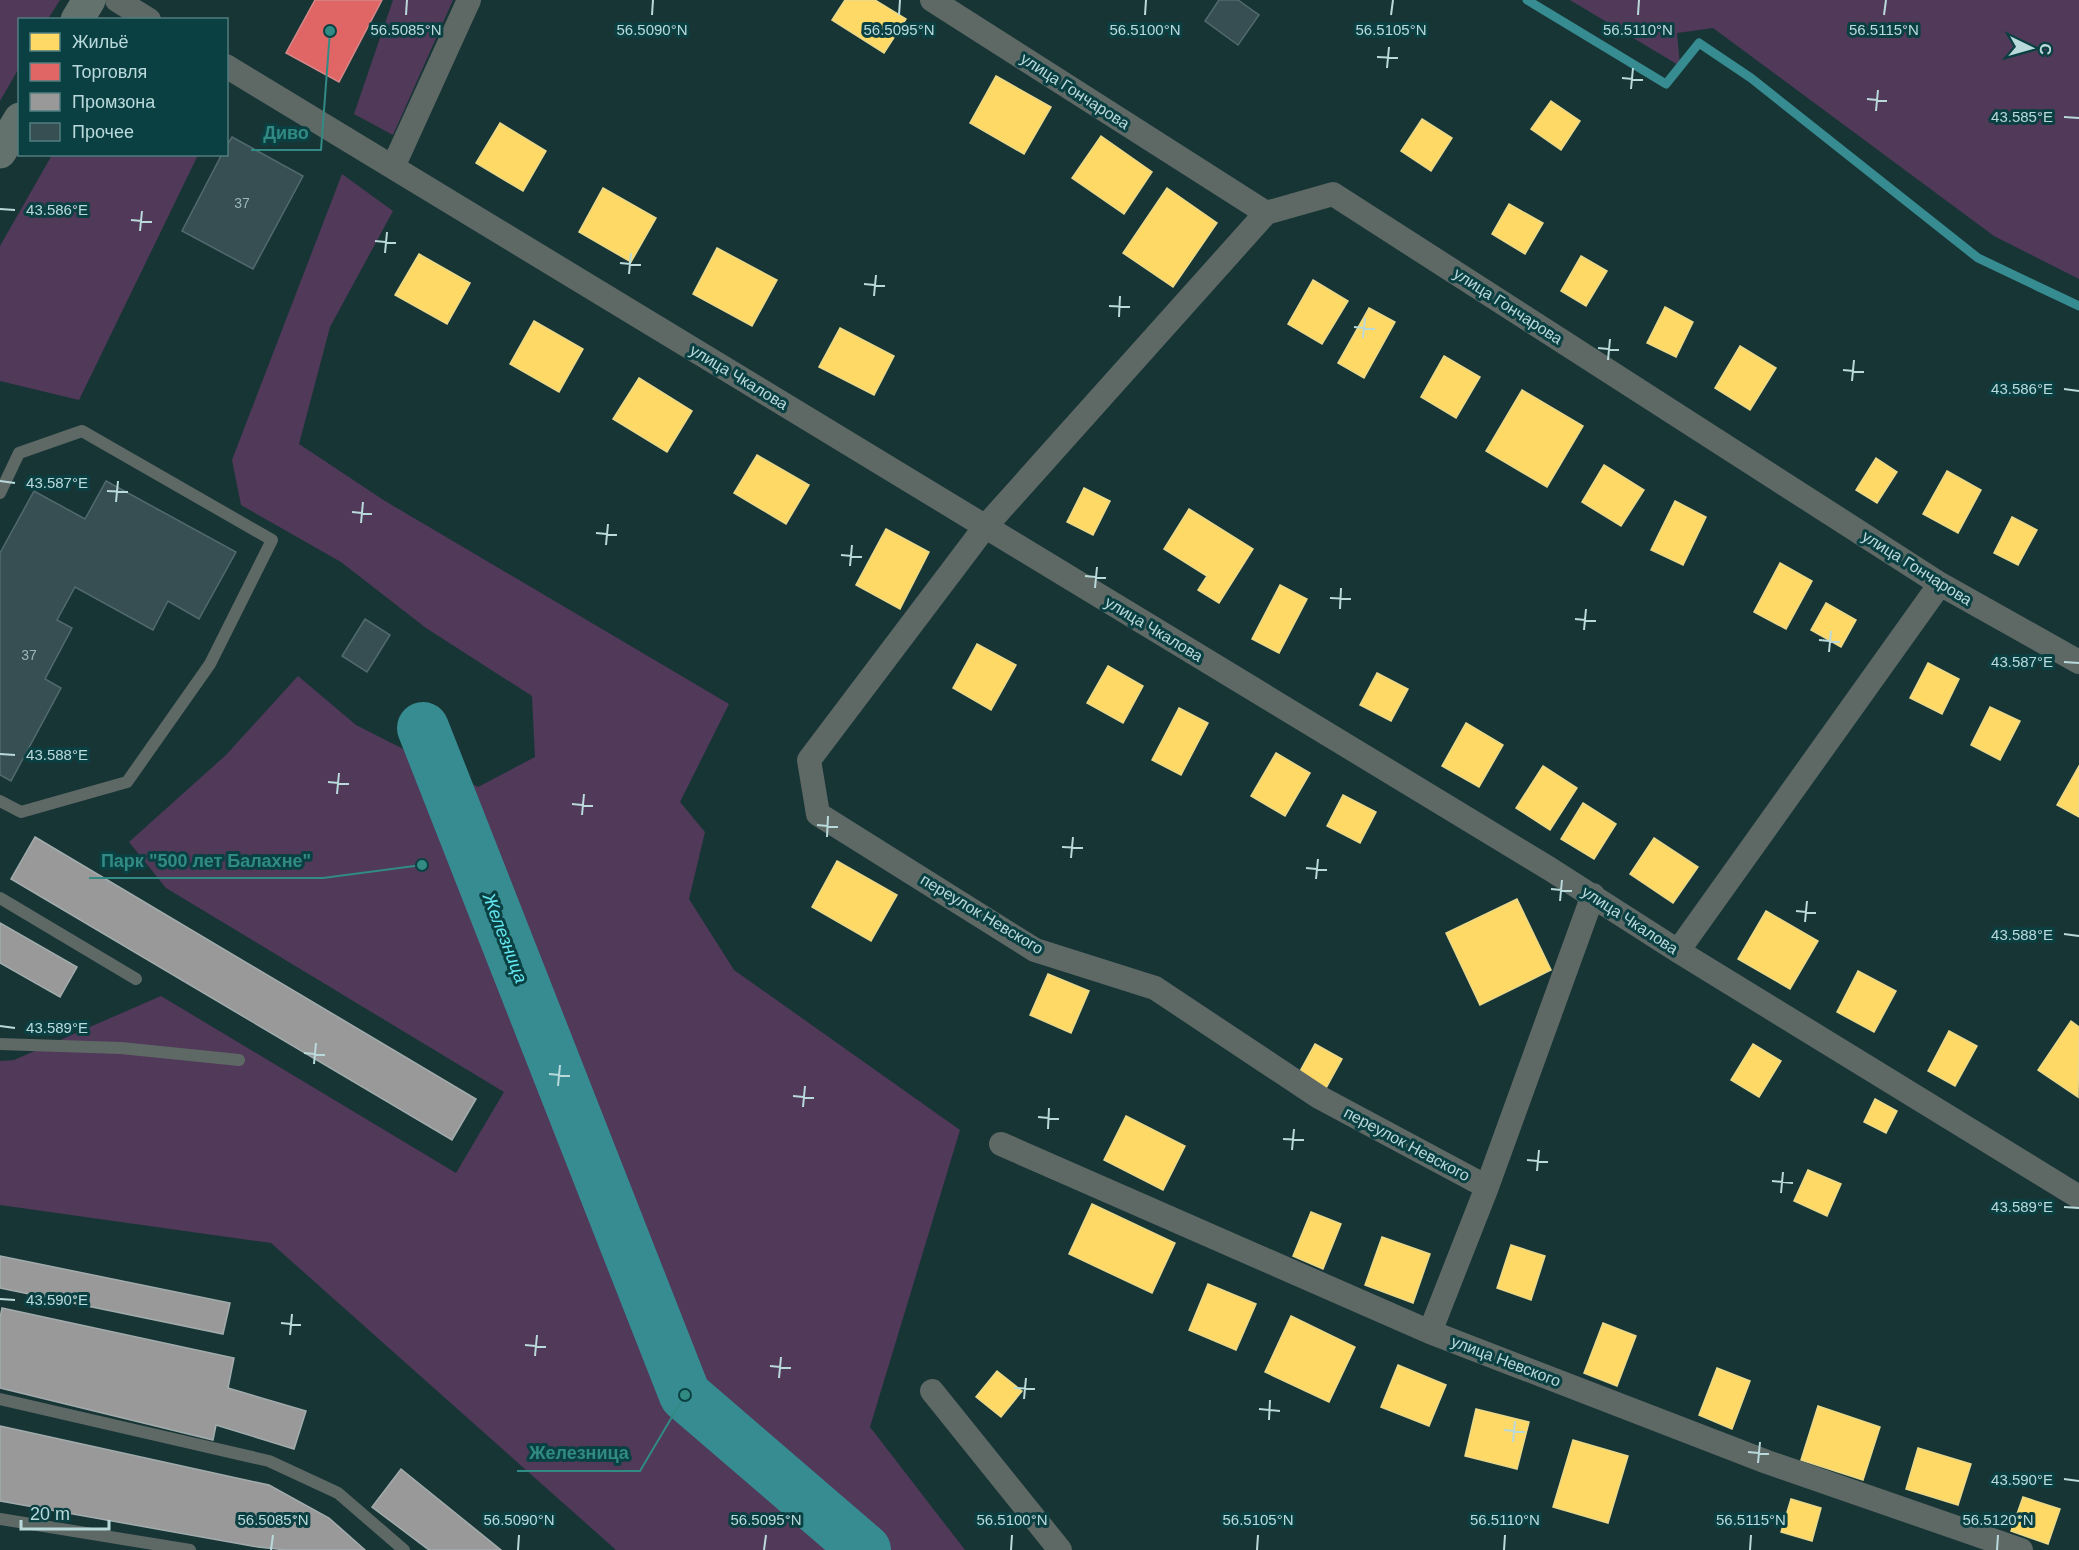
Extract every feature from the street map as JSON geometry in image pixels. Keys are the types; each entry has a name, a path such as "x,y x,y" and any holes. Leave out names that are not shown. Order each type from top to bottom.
{"main road":[{"path":"78,18 89,0"},
{"path":"0,152 18,122"}],"street":[{"path":"117,0 146,18"},
{"path":"393,167 469,0"},
{"name":"улица Гончарова","path":"932,0 1266,213 1333,194 1940,584 2079,662"},
{"name":"улица Чкалова","path":"228,67 1593,895 1678,951 2079,1197"},
{"name":"переулок Невского","path":"1266,213 985,526 809,760 818,814 1035,950 1155,988 1320,1097 1487,1187"},
{"path":"1678,951 1940,584"},
{"name":"переулок Невского","path":"1430,1332 1487,1187 1593,895"},
{"name":"улица Невского","path":"1001,1144 1430,1332 1767,1462 2021,1550"},
{"path":"932,1390 1060,1550"}],"lane":[{"path":"0,493 19,453 82,431 272,540 210,664 127,782 21,812 0,801"},
{"path":"0,898 136,979"},
{"path":"0,1044 121,1048 239,1060"},
{"path":"0,1399 269,1461 338,1493 404,1550"},
{"path":"0,1519 190,1550"}],"shaded area":[{"path":"0,0 60,0 49,18 18,18 18,70 0,101"},
{"path":"393,0 453,0 393,135 354,114"},
{"path":"1570,0 2079,0 2079,279 1994,236 1713,28 1677,33 1680,66"},
{"path":"51,156 198,156 79,400 0,381 0,246"},
{"path":"342,174 393,211 330,327 299,444 385,501 729,704 680,802 705,832 689,899 734,970 960,1130 870,1427 965,1550 616,1550 271,1243 0,1205 0,1061 14,1060 161,996 456,1173 504,1092 166,888 129,842 226,755 298,676 356,725 478,787 535,757 532,696 426,628 341,562 241,505 232,460"}],"building: Жильё":[{"path":"845,0 875,0 906,19 884,53 832,20"},
{"path":"996,76 1051,107 1024,154 970,123"},
{"path":"1551,101 1580,121 1561,150 1531,129"},
{"path":"1422,119 1452,138 1431,171 1401,151"},
{"path":"500,123 546,151 523,191 476,163"},
{"path":"1101,136 1152,172 1124,214 1072,178"},
{"path":"603,188 656,218 631,262 579,232"},
{"path":"1167,188 1217,223 1173,287 1123,253"},
{"path":"1509,204 1543,223 1525,254 1492,234"},
{"path":"717,248 777,280 752,326 693,294"},
{"path":"419,254 470,283 447,324 395,295"},
{"path":"1581,256 1607,271 1586,306 1561,291"},
{"path":"1313,280 1348,301 1322,344 1288,324"},
{"path":"1665,307 1693,322 1676,357 1647,343"},
{"path":"1369,308 1395,322 1364,378 1338,363"},
{"path":"534,321 583,349 559,392 510,364"},
{"path":"840,328 894,356 874,395 819,367"},
{"path":"1740,346 1776,368 1750,410 1715,388"},
{"path":"1444,356 1480,377 1456,418 1421,397"},
{"path":"639,378 692,411 667,452 613,419"},
{"path":"1522,390 1583,426 1547,487 1486,451"},
{"path":"757,455 809,485 786,524 734,493"},
{"path":"1876,458 1897,472 1877,503 1856,490"},
{"path":"1604,465 1644,490 1621,526 1582,502"},
{"path":"1947,471 1981,490 1958,533 1923,514"},
{"path":"1084,488 1110,501 1093,535 1067,522"},
{"path":"1675,501 1706,517 1683,565 1651,550"},
{"path":"1189,509 1253,549 1219,603 1198,590 1207,576 1164,549"},
{"path":"2012,517 2037,530 2018,565 1994,553"},
{"path":"886,529 929,552 900,609 856,585"},
{"path":"1780,563 1812,581 1786,629 1754,612"},
{"path":"1280,585 1307,599 1279,653 1252,639"},
{"path":"1826,603 1856,620 1841,647 1811,630"},
{"path":"977,644 1016,665 991,710 953,688"},
{"path":"1928,663 1959,679 1942,714 1910,698"},
{"path":"1108,666 1143,686 1123,723 1087,703"},
{"path":"1377,673 1408,689 1391,721 1360,705"},
{"path":"1990,707 2020,721 2000,760 1971,745"},
{"path":"1179,708 1208,723 1181,775 1152,760"},
{"path":"1466,723 1503,745 1479,787 1442,766"},
{"path":"1276,753 1310,773 1285,816 1251,796"},
{"path":"1543,766 1577,788 1550,830 1516,808"},
{"path":"2079,766 2079,817 2057,805"},
{"path":"1343,795 1376,812 1360,843 1327,826"},
{"path":"1583,803 1616,824 1594,859 1561,839"},
{"path":"1654,838 1698,867 1673,903 1630,874"},
{"path":"837,861 897,895 871,941 812,907"},
{"path":"1517,899 1551,970 1480,1005 1446,933"},
{"path":"1766,911 1818,941 1790,989 1738,959"},
{"path":"1858,971 1896,991 1874,1032 1837,1012"},
{"path":"1048,974 1089,991 1071,1033 1030,1015"},
{"path":"2071,1021 2079,1027 2078,1097 2038,1070"},
{"path":"1949,1031 1977,1046 1955,1086 1928,1071"},
{"path":"1315,1044 1342,1059 1325,1090 1298,1075"},
{"path":"1753,1044 1781,1061 1759,1097 1731,1080"},
{"path":"1875,1099 1897,1111 1886,1133 1864,1122"},
{"path":"1126,1116 1185,1146 1163,1190 1104,1160"},
{"path":"1808,1170 1841,1184 1827,1216 1794,1201"},
{"path":"1092,1204 1175,1243 1152,1293 1069,1254"},
{"path":"1311,1212 1341,1224 1323,1269 1293,1256"},
{"path":"1382,1237 1430,1254 1413,1303 1365,1285"},
{"path":"1511,1245 1545,1256 1531,1300 1497,1288"},
{"path":"1208,1284 1256,1304 1236,1350 1189,1330"},
{"path":"1291,1316 1355,1347 1329,1402 1265,1372"},
{"path":"1603,1323 1636,1336 1617,1386 1584,1373"},
{"path":"1398,1365 1446,1385 1429,1426 1381,1407"},
{"path":"1717,1368 1750,1381 1732,1429 1699,1415"},
{"path":"997,1371 1022,1391 1001,1417 976,1397"},
{"path":"1818,1406 1880,1427 1863,1480 1801,1460"},
{"path":"1476,1409 1529,1422 1517,1469 1465,1456"},
{"path":"1573,1440 1628,1456 1608,1523 1553,1507"},
{"path":"1918,1448 1971,1464 1958,1505 1906,1489"},
{"path":"2023,1497 2060,1509 2048,1544 2011,1531"},
{"path":"1791,1499 1821,1508 1812,1541 1781,1532"}],"building: Торговля":[{"path":"315,0 382,0 339,82 286,53"}],"building: Промзона":[{"path":"35,837 476,1099 452,1140 11,879"},
{"path":"0,923 77,967 60,997 0,963"},
{"path":"0,1256 230,1303 223,1334 0,1288"},
{"path":"2,1308 234,1358 228,1388 306,1411 294,1449 216,1425 213,1440 0,1388"},
{"path":"0,1426 269,1485 329,1518 365,1550 287,1550 258,1547 0,1501"},
{"path":"401,1469 501,1550 429,1550 372,1507"}],"building: Прочее":[{"path":"1219,0 1238,0 1259,15 1238,45 1205,21"},
{"path":"232,137 303,176 253,269 182,231 221,156 228,156 228,144"},
{"path":"106,481 236,552 199,619 168,601 153,630 75,587 57,620 72,628 45,679 61,688 11,781 0,775 0,553 34,491 85,519"},
{"path":"365,619 390,635 367,672 342,656"}],"waterway":[{"path":"1527,0 1666,84 1699,43 1751,78 1978,258 2079,306"},
{"name":"Железница","path":"423,728 685,1395 865,1550"}],"place":[{"name":"Диво","path":"330,31"},
{"name":"Парк \"500 лет Балахне\"","path":"422,865"},
{"name":"Железница","path":"685,1395"}]}
